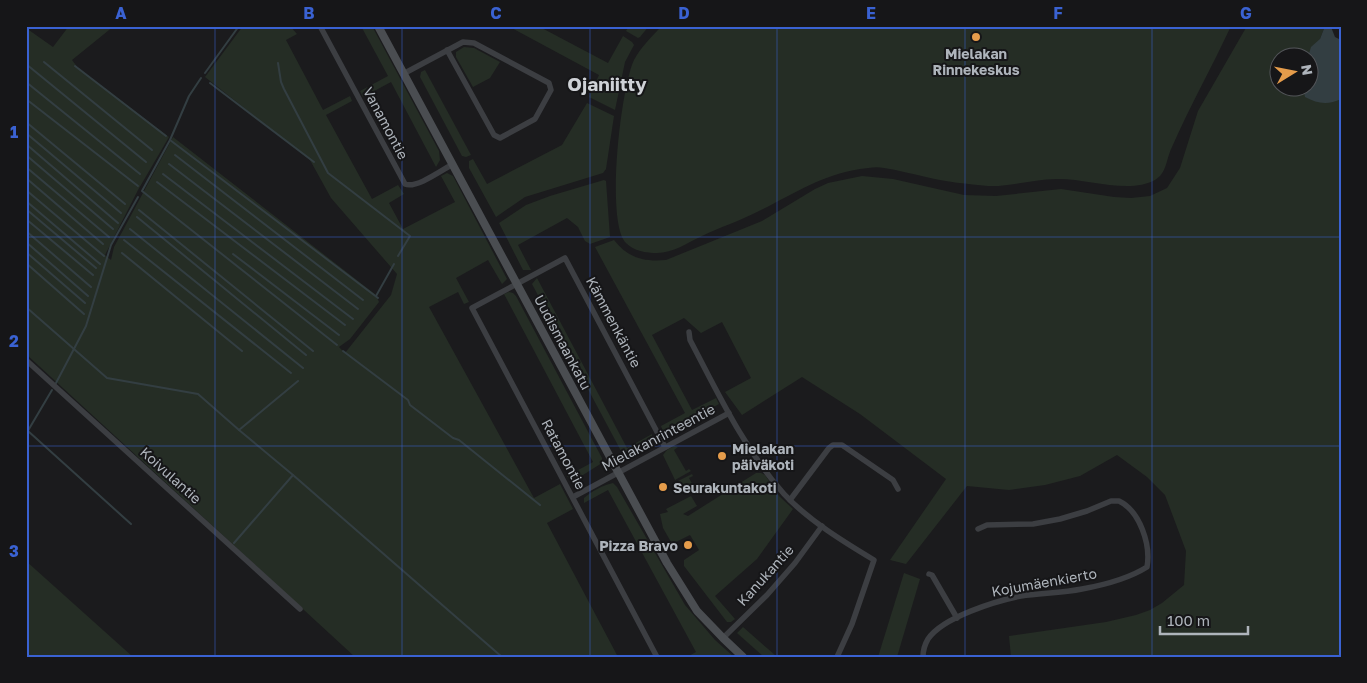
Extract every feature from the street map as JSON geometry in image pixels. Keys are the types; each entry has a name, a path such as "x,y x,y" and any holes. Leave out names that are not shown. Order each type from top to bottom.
{"street":[{"name":"Vanamontie","path":"320,26 404,184 408,186 415,184 453,164"},
{"name":"Uudismaankatu","path":"378,26 683,590 697,611 744,657"},
{"path":"403,74 447,50 463,42 474,42 549,83 551,90 535,119 500,138 494,135 447,50"},
{"name":"Kämmenkäntie","path":"517,284 565,258 666,447"},
{"name":"Ratamontie","path":"517,284 472,308 657,657"},
{"path":"689,332 690,340 729,413 762,468 790,500 822,526 874,560 852,624 837,657"},
{"name":"Koivulantie","path":"26,360 300,609"},
{"name":"Mielakanrinteentie","path":"573,497 729,413"},
{"path":"790,500 829,448 837,444 842,445 893,480 898,489"},
{"name":"Kojumäenkierto","path":"923,657 929,637 957,618 987,605 1011,599 1082,590 1109,583 1147,567 1147,548 1142,531 1133,513 1119,501 1111,501 1087,512 1060,519 1033,524 988,525 978,529"},
{"name":"Kanukantie","path":"723,638 790,570 822,526"},
{"path":"929,574 932,575 957,618"}],"shaded area":[{"path":"69,26 114,26 72,60 78,68 169,137 138,190 105,255 111,260 114,247 173,137 376,295 379,302 350,339 339,347 345,353 391,295 397,274 331,198 310,160 205,77 243,26 290,26 297,34 286,40 323,110 350,96 352,101 326,115 372,199 398,185 404,194 389,203 403,229 455,202 441,176 447,173 453,176 507,279 502,284 488,260 456,278 469,302 464,304 458,292 429,307 534,498 560,484 573,509 547,523 618,657 355,657 26,354 26,28 53,47"},
{"path":"361,26 372,26 439,151 440,160 436,167 391,82 363,97 360,91 388,76"},
{"path":"508,26 538,26 608,63 623,36 632,42 634,45 625,62 615,110 589,97 599,75"},
{"path":"629,26 649,26 638,38 626,31"},
{"path":"662,26 1231,26 1179,132 1162,174 1155,180 1145,184 1121,186 1060,179 988,186 957,183 881,167 872,167 820,180 752,215 674,249 663,253 653,253 636,250 629,246 620,230 617,209 617,153 624,97 634,60"},
{"path":"1247,26 1325,26 1320,39 1341,85 1341,657 1011,657 1009,636 1106,622 1136,615 1162,603 1184,585 1186,551 1165,495 1147,477 1117,455 1080,476 1045,485 1009,490 967,486 906,564 890,560 946,479 860,414 802,377 742,415 725,392 751,378 722,322 701,333 684,318 652,335 692,410 716,398 719,404 664,434 661,426 685,413 595,247 614,240 625,251 637,258 666,260 762,221 828,183 862,176 893,179 964,195 996,196 1061,189 1131,198 1150,196 1167,188 1180,168 1198,111"},
{"path":"1325,26 1331,27 1335,37 1341,40 1341,99 1332,102 1323,103 1307,98 1320,98 1320,48 1311,48 1320,39"},
{"path":"464,47 474,48 500,62 490,78 473,87 456,57 456,52"},
{"path":"425,70 471,155 462,156 420,77 421,72"},
{"path":"587,103 614,116 606,169 603,173 525,197 496,217 469,168 469,161 473,159 487,184 562,145"},
{"path":"604,180 606,181 610,237 590,244 585,241 578,227 567,218 518,245 531,270 523,270 499,223 526,205"},
{"path":"537,278 627,448 652,434 652,437 625,453 621,451 532,284"},
{"path":"509,292 516,296 602,458 602,463 575,480 570,480 567,476 593,462 504,294"},
{"path":"674,446 678,447 674,450 686,471 689,469 691,471 675,480 663,455"},
{"path":"756,473 765,475 779,496 793,509 757,559 715,596 735,619 727,622 684,566 684,560 699,550 690,535 674,543 671,542 663,528 660,514 668,512 666,509 691,496 697,506 683,514 688,516"},
{"path":"692,474 693,476 689,478 694,487 684,492 676,482"},
{"path":"613,483 685,605 715,640 734,657 687,657 696,652 608,490 584,503 584,498 590,493"},
{"path":"26,561 133,657 26,657"},
{"path":"904,573 920,579 897,657 878,657"},
{"path":"743,627 778,657 764,657 737,633"}],"waterway":[{"path":"205,73 239,26"},
{"path":"44,62 152,150"},
{"path":"278,63 284,89 328,173 410,236 398,256"},
{"path":"26,64 146,162"},
{"path":"75,66 166,136"},
{"path":"201,78 189,96 170,140 142,191 337,345"},
{"path":"26,82 140,174"},
{"path":"210,83 314,162"},
{"path":"26,99 138,186"},
{"path":"26,122 125,204"},
{"path":"26,133 121,213"},
{"path":"170,140 378,298"},
{"path":"26,144 118,223"},
{"path":"26,155 113,229"},
{"path":"175,155 363,300"},
{"path":"169,164 358,309"},
{"path":"26,167 109,237"},
{"path":"163,174 353,319"},
{"path":"26,178 103,244"},
{"path":"157,182 345,325"},
{"path":"26,190 104,256"},
{"path":"56,383 86,326 111,245 138,197"},
{"path":"26,201 100,264"},
{"path":"26,209 96,268"},
{"path":"139,210 313,351"},
{"path":"137,217 306,355"},
{"path":"26,219 93,275"},
{"path":"130,229 303,368"},
{"path":"26,231 91,287"},
{"path":"124,240 291,373"},
{"path":"26,242 88,296"},
{"path":"26,252 85,303"},
{"path":"122,253 242,351"},
{"path":"233,254 339,335"},
{"path":"26,263 84,314"},
{"path":"376,296 394,264"},
{"path":"26,307 107,378 198,394 239,430 298,381"},
{"path":"343,351 540,505"},
{"path":"26,434 52,390"},
{"path":"234,543 293,475 239,430"},
{"path":"28,431 131,524"},
{"path":"293,475 502,657"}],"place":[{"name":"Mielakan Rinnekeskus","path":"976,37"},
{"name":"Mielakan päiväkoti","path":"722,456"},
{"name":"Seurakuntakoti","path":"663,487"},
{"name":"Pizza Bravo","path":"688,545"}],"district":[{"name":"Ojaniitty","path":"607,83"}]}
